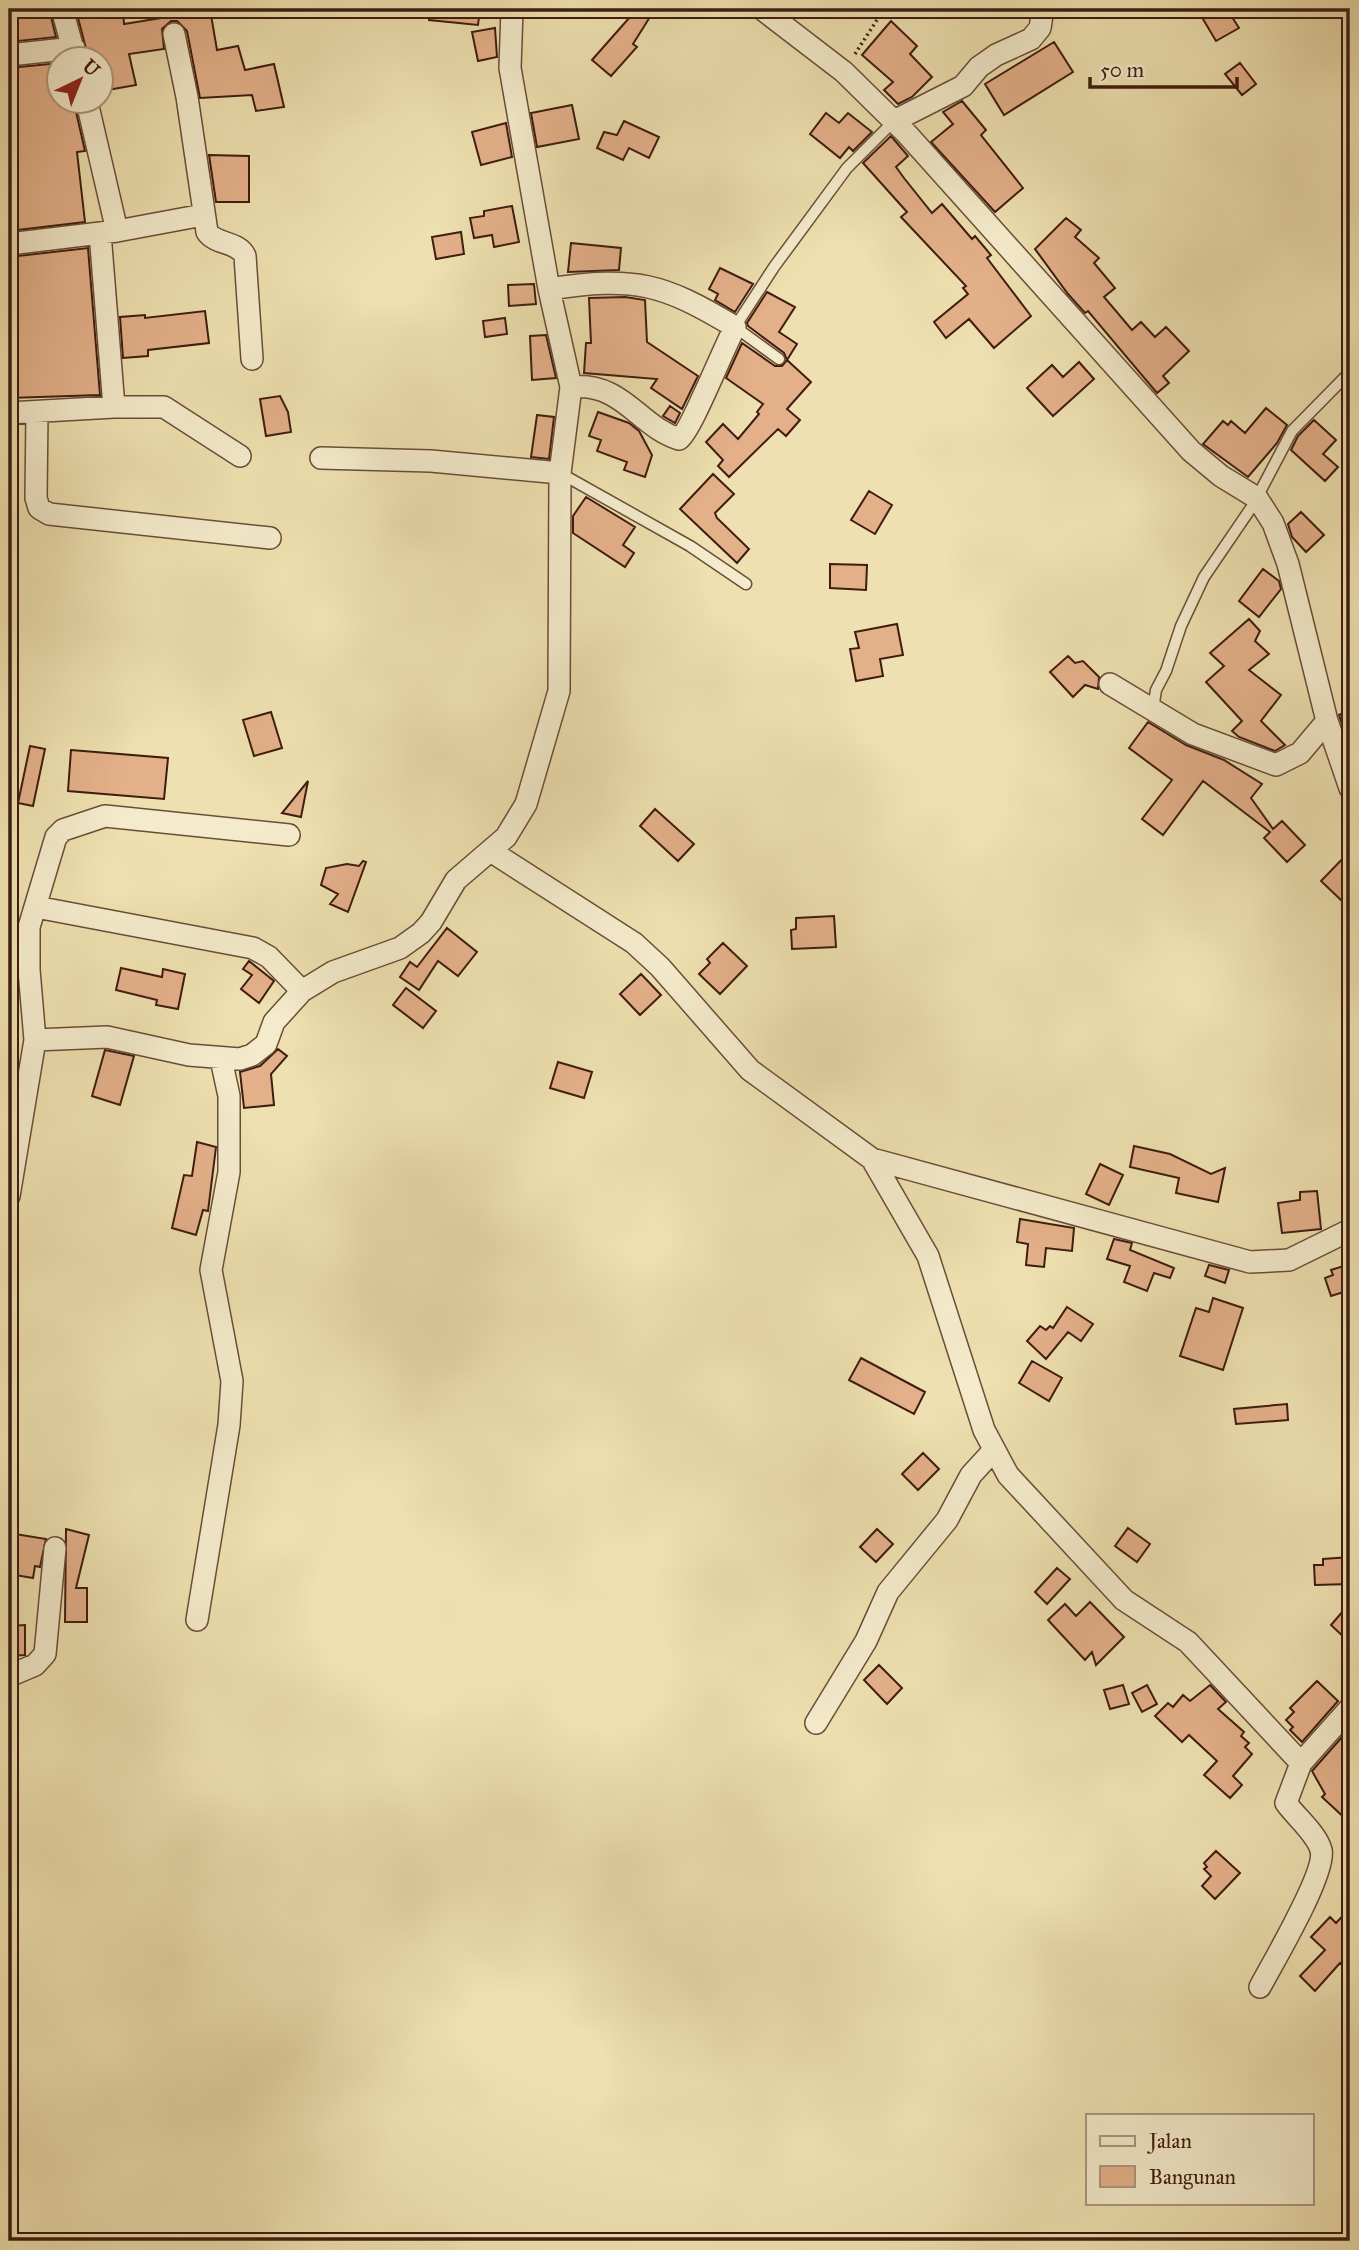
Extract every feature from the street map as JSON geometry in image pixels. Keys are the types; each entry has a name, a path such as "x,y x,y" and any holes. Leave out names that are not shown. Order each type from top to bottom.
{"street":[{"path":"62,9 73,46"},
{"path":"35,1040 107,1037 189,1055 221,1059 246,1058 261,1050 268,1041 274,1023 302,991 333,972 410,942 431,922 456,880 492,852 517,823 526,804 559,691 560,473 570,387 549,289 510,68 512,9"},
{"path":"762,9 844,72 894,121 1191,451 1221,476 1257,498 1273,523 1289,564 1327,721 1350,789"},
{"path":"894,121 963,86 979,67 996,55 1031,39 1040,28 1043,9"},
{"path":"174,34 187,97 203,215 209,236 239,248 245,254 252,359"},
{"path":"9,55 46,54"},
{"path":"88,116 109,232 114,407"},
{"path":"9,244 109,232 203,215"},
{"path":"549,289 602,281 663,289 735,327 715,365 690,428 678,439 609,393 596,388 570,387"},
{"path":"9,414 114,407 167,408 240,456"},
{"path":"37,412 36,498 39,508 49,514 270,538"},
{"path":"321,458 431,461 560,473"},
{"path":"1110,684 1193,734 1276,765 1300,753 1327,721"},
{"path":"9,1196 35,1040 29,941 56,837 63,831 97,817 111,816 289,835"},
{"path":"492,852 634,943 660,967 750,1070 872,1159 1250,1262 1289,1260 1350,1230"},
{"path":"36,906 253,947 269,957 302,991"},
{"path":"197,1619 229,1425 232,1381 211,1270 229,1172 230,1106 221,1059"},
{"path":"872,1159 933,1268 993,1451 1025,1495 1124,1600 1188,1642 1301,1763"},
{"path":"816,1723 866,1641 888,1592 947,1520 971,1475 993,1451"},
{"path":"9,1676 35,1665 45,1654 55,1548"},
{"path":"1260,1987 1310,1892 1322,1856 1319,1846 1286,1802 1301,1763 1350,1708"}],"lane":[{"path":"779,359 735,327 774,267 847,168 894,121"},
{"path":"1153,709 1156,690 1195,595 1210,567 1257,498 1292,431 1350,372"},
{"path":"560,473 690,546 746,584"}],"path":[{"path":"844,72 884,9"}],"building":[{"path":"9,9 49,9 56,37 9,42"},
{"path":"93,9 123,9 124,24 174,16 173,9 210,9 217,50 238,46 245,70 274,64 284,107 256,111 252,95 200,98 187,31 177,21 171,21 162,29 164,49 129,54 136,85 116,89 116,46 85,46 77,14"},
{"path":"429,9 480,9 478,25 429,20"},
{"path":"637,9 655,9 633,44 637,47 611,76 592,60"},
{"path":"1197,9 1227,9 1239,28 1216,41"},
{"path":"891,21 917,46 910,54 932,77 912,97 898,104 884,90 893,82 862,55"},
{"path":"495,28 497,57 478,61 472,32"},
{"path":"1054,42 1073,72 1004,115 985,84"},
{"path":"1240,63 1256,84 1242,95 1225,74"},
{"path":"46,64 46,116 77,116 85,151 77,152 85,222 9,231 9,68"},
{"path":"962,101 986,130 981,135 1023,188 995,212 931,142 953,124 943,112"},
{"path":"572,105 579,139 537,147 531,113"},
{"path":"826,113 839,123 848,113 872,132 853,151 849,147 840,158 810,134"},
{"path":"624,121 659,137 649,158 629,148 623,160 597,148 604,132 617,135"},
{"path":"506,123 512,157 481,165 472,132"},
{"path":"891,136 908,156 896,167 904,178 932,213 942,204 972,239 975,236 991,255 987,258 1031,316 994,348 969,319 946,338 934,322 968,294 963,288 966,286 901,217 907,212 863,163"},
{"path":"209,155 249,156 249,202 216,202"},
{"path":"512,206 519,242 494,247 492,235 474,238 470,218 484,216 484,211"},
{"path":"1066,218 1081,230 1075,237 1099,258 1094,263 1115,288 1104,297 1132,330 1141,322 1155,337 1166,327 1189,351 1163,376 1169,383 1157,393 1088,311 1085,313 1068,294 1035,249"},
{"path":"461,232 464,254 436,259 432,237"},
{"path":"571,243 621,248 619,270 568,272"},
{"path":"88,248 100,395 9,398 9,257"},
{"path":"720,268 753,284 735,312 715,300 718,294 709,289"},
{"path":"534,284 536,304 509,306 508,285"},
{"path":"767,292 795,307 779,332 797,344 787,360 784,353 747,323"},
{"path":"625,297 645,300 647,342 698,376 682,409 651,388 657,379 584,373 586,343 591,343 589,298"},
{"path":"205,311 209,343 148,350 148,356 123,358 120,317 145,315 145,318"},
{"path":"505,318 507,334 485,337 483,321"},
{"path":"546,335 556,378 532,380 530,336"},
{"path":"742,343 775,366 782,366 787,360 811,382 787,409 800,420 786,436 778,429 729,477 718,466 723,460 706,442 723,424 738,439 759,414 757,412 763,404 726,378"},
{"path":"1079,362 1094,379 1053,416 1027,388 1052,365 1063,377"},
{"path":"280,396 288,412 291,432 266,436 260,399"},
{"path":"670,406 680,413 675,423 663,416"},
{"path":"1266,408 1287,425 1277,443 1248,477 1203,444 1223,421 1228,425 1231,421 1245,433"},
{"path":"598,412 629,423 639,431 652,455 645,477 624,470 627,462 597,451 601,440 589,436"},
{"path":"537,415 554,417 549,459 531,457"},
{"path":"1314,420 1336,440 1323,454 1338,467 1325,481 1291,450 1298,436"},
{"path":"713,474 734,494 715,513 717,518 749,549 737,563 680,509"},
{"path":"869,491 892,505 875,534 851,520"},
{"path":"586,497 635,527 623,545 634,553 625,567 573,533 573,516"},
{"path":"1301,512 1324,535 1306,552 1292,537 1288,524"},
{"path":"830,564 867,565 866,590 830,588"},
{"path":"1263,569 1279,581 1281,589 1259,617 1239,601"},
{"path":"1249,619 1260,631 1255,641 1269,654 1249,670 1281,695 1261,721 1285,745 1275,751 1239,737 1232,731 1242,721 1206,682 1224,666 1210,653"},
{"path":"897,624 903,655 880,659 883,676 856,681 850,649 859,648 855,632"},
{"path":"1068,656 1075,663 1083,661 1099,677 1098,689 1085,685 1073,697 1050,672"},
{"path":"1350,709 1350,748 1339,715"},
{"path":"271,712 282,748 254,756 243,720"},
{"path":"1148,722 1186,745 1224,760 1262,784 1251,798 1273,829 1282,821 1305,845 1287,862 1264,838 1270,832 1203,781 1163,835 1142,819 1172,780 1129,748"},
{"path":"30,746 45,749 33,806 18,803"},
{"path":"71,750 168,758 164,799 68,791"},
{"path":"308,781 301,817 282,813"},
{"path":"655,809 694,844 678,861 640,826"},
{"path":"1350,851 1350,892 1342,901 1321,881"},
{"path":"363,861 366,862 348,912 330,904 338,894 321,885 326,868 347,864 359,866"},
{"path":"834,916 836,947 792,949 791,930 796,929 796,918"},
{"path":"447,928 477,952 458,976 438,961 419,990 400,977 410,962 417,967"},
{"path":"723,943 747,966 720,994 699,974 710,963 707,959"},
{"path":"249,961 274,981 259,1003 241,989 252,975 243,969"},
{"path":"121,968 162,977 163,969 185,974 178,1009 156,1005 157,1000 116,990"},
{"path":"641,974 661,995 640,1015 620,994"},
{"path":"406,988 436,1011 423,1028 393,1005"},
{"path":"278,1049 287,1056 271,1074 274,1105 244,1108 240,1072 260,1066"},
{"path":"105,1050 134,1056 120,1105 92,1096"},
{"path":"558,1062 592,1072 584,1098 550,1088"},
{"path":"197,1142 216,1147 208,1211 203,1210 196,1235 172,1228 184,1175 192,1176"},
{"path":"1134,1146 1170,1154 1211,1174 1225,1168 1218,1202 1176,1193 1179,1178 1130,1167"},
{"path":"1100,1164 1123,1175 1109,1205 1086,1194"},
{"path":"1317,1191 1321,1229 1282,1233 1278,1203 1300,1200 1300,1192"},
{"path":"1020,1219 1074,1228 1072,1251 1046,1248 1044,1267 1026,1265 1028,1244 1017,1242"},
{"path":"1114,1239 1132,1243 1130,1250 1174,1268 1170,1278 1154,1273 1147,1291 1124,1282 1130,1266 1107,1259"},
{"path":"1209,1265 1229,1270 1225,1283 1205,1276"},
{"path":"1347,1265 1350,1290 1331,1296 1325,1278 1333,1275 1331,1270"},
{"path":"1213,1298 1243,1308 1223,1370 1180,1356 1196,1308 1209,1312"},
{"path":"1067,1307 1093,1324 1081,1341 1068,1332 1046,1359 1027,1341 1040,1326 1046,1330 1050,1326 1053,1328"},
{"path":"861,1358 925,1392 914,1414 849,1380"},
{"path":"1032,1361 1062,1378 1049,1401 1019,1383"},
{"path":"1287,1404 1288,1420 1236,1424 1234,1409"},
{"path":"923,1453 939,1469 918,1490 902,1474"},
{"path":"1128,1528 1150,1544 1137,1562 1115,1546"},
{"path":"66,1529 89,1535 76,1588 87,1588 87,1622 65,1622"},
{"path":"877,1529 893,1544 876,1562 860,1547"},
{"path":"9,1533 46,1539 40,1567 35,1566 33,1578 9,1574"},
{"path":"1350,1557 1350,1584 1315,1585 1314,1565 1323,1565 1323,1559"},
{"path":"1057,1568 1070,1579 1047,1604 1035,1592"},
{"path":"1090,1602 1124,1637 1096,1665 1092,1652 1085,1660 1048,1620 1065,1604 1076,1616"},
{"path":"1350,1603 1350,1643 1331,1625"},
{"path":"25,1625 25,1655 9,1656 9,1626"},
{"path":"879,1665 902,1688 887,1704 864,1680"},
{"path":"1317,1681 1338,1701 1302,1742 1290,1730 1293,1727 1286,1720 1294,1712 1290,1708"},
{"path":"1123,1685 1129,1704 1110,1709 1104,1690"},
{"path":"1147,1685 1157,1704 1142,1712 1132,1693"},
{"path":"1210,1685 1226,1702 1218,1709 1244,1732 1241,1736 1249,1743 1245,1747 1252,1754 1233,1776 1242,1785 1230,1798 1204,1775 1217,1761 1189,1735 1182,1742 1155,1716 1168,1703 1173,1707 1183,1695 1190,1701"},
{"path":"1350,1728 1350,1823 1322,1797 1325,1794 1312,1771"},
{"path":"1216,1851 1240,1873 1215,1899 1202,1886 1211,1876 1204,1869 1207,1867 1204,1863"},
{"path":"1350,1908 1350,1958 1343,1966 1340,1963 1315,1991 1300,1976 1325,1950 1311,1937 1330,1917 1336,1923"}]}
